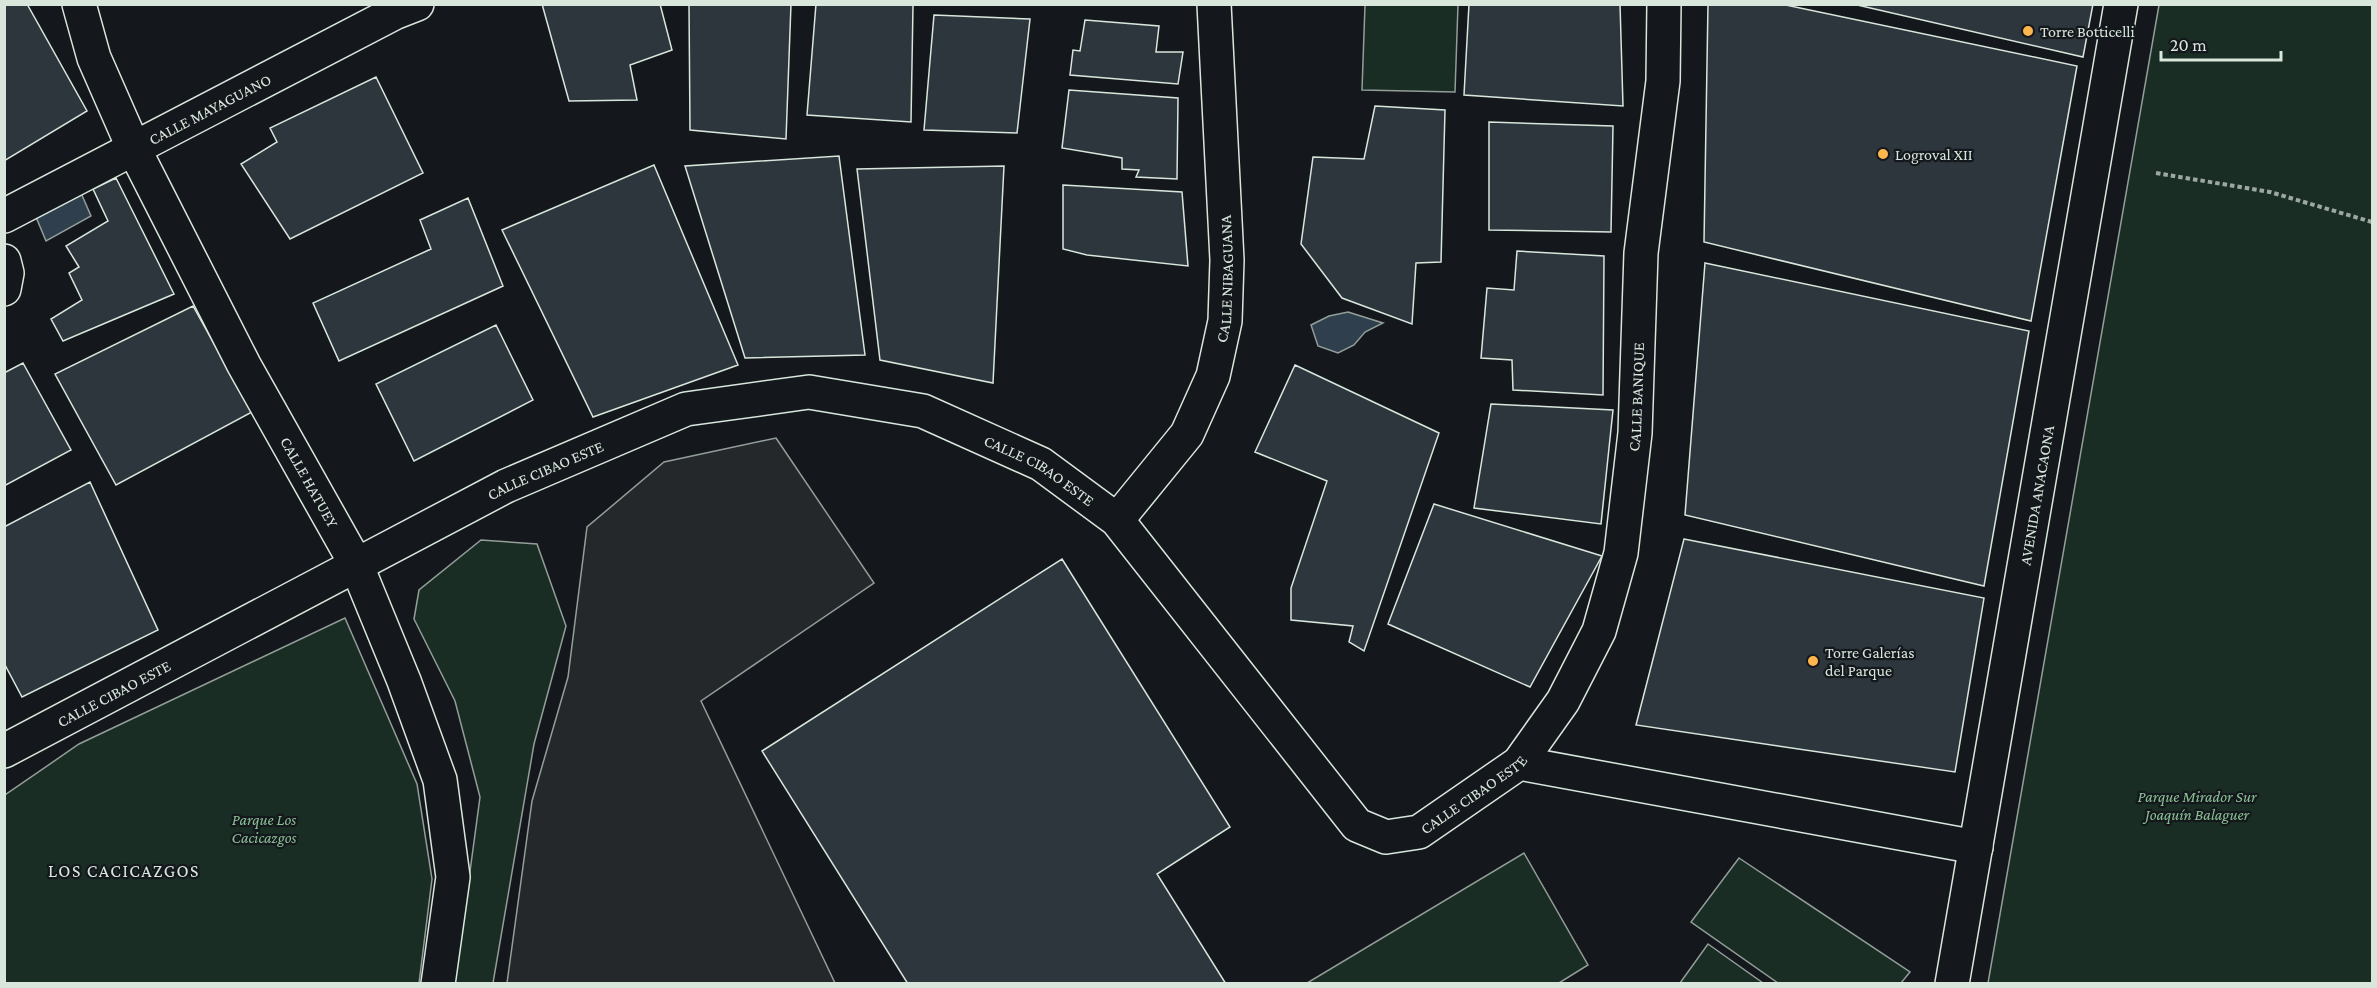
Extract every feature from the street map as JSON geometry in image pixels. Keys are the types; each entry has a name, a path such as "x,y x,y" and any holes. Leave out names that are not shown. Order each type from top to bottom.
{"street":[{"name":"CALLE HATUEY","path":"79,4 94,58 134,149 244,365 357,564 404,681 440,780 453,877 438,984"},
{"name":"CALLE MAYAGUANO","path":"4,216 394,13 417,4"},
{"name":"CALLE NIBAGUANA","path":"1117,520 1187,434 1213,376 1225,321 1227,260 1214,4"},
{"name":"CALLE BANIQUE","path":"1519,763 1563,701 1599,631 1621,553 1635,434 1641,253 1664,81 1664,4"},
{"name":"AVENIDA ANACAONA","path":"1952,984 2121,4"},
{"path":"4,261 7,273 4,289"},
{"name":"CALLE CIBAO ESTE","path":"4,751 506,486 686,409 809,392 923,411 1041,464 1117,520 1357,825 1386,837 1419,832 1519,763 1976,847"}],"path":[{"path":"2156,173 2270,192 2373,222"}],"green space":[{"path":"1365,5 1458,5 1455,92 1362,90"},
{"name":"Parque Mirador Sur Joaquín Balaguer","path":"2159,5 2372,5 2372,983 1988,983"},
{"path":"481,540 537,544 566,626 534,744 493,983 455,983 480,797 455,701 414,619 419,590"},
{"name":"Parque Los Cacicazgos","path":"345,618 417,784 432,879 419,983 5,983 5,795 79,744"},
{"path":"1524,853 1588,965 1559,983 1307,983"},
{"path":"1739,858 1910,972 1901,983 1778,983 1691,922"},
{"path":"1708,944 1763,983 1680,983"}],"shaded area":[{"path":"776,438 874,583 701,701 835,983 507,983 532,801 568,677 587,527 664,462"}],"water":[{"path":"81,193 91,216 46,241 36,217"},
{"path":"1348,312 1383,323 1365,332 1354,345 1338,353 1318,346 1311,325 1329,316"}],"building":[{"path":"4,4 27,4 87,111 4,161"},
{"path":"542,4 660,4 672,50 630,65 637,100 569,101"},
{"path":"689,4 791,4 786,139 690,130"},
{"path":"816,4 913,5 911,122 807,115"},
{"path":"1469,4 1620,4 1623,106 1464,95"},
{"name":"Logroval XII","path":"1708,4 1781,4 2077,66 2031,321 1704,242"},
{"name":"Torre Botticelli","path":"1853,4 2093,4 2083,57"},
{"path":"934,15 1030,19 1017,133 924,130"},
{"path":"1085,20 1159,26 1156,52 1183,52 1178,84 1070,75 1073,50 1080,51"},
{"path":"376,77 423,173 290,239 241,164 277,142 270,128"},
{"path":"1069,90 1178,98 1177,179 1136,177 1139,170 1122,169 1122,158 1062,148"},
{"path":"1375,106 1445,110 1441,262 1416,263 1412,324 1342,298 1301,244 1313,157 1364,159"},
{"path":"1489,122 1613,126 1611,232 1489,230"},
{"path":"839,156 865,355 745,358 685,166"},
{"path":"654,165 738,365 593,417 502,230"},
{"path":"1004,166 993,383 880,360 857,169"},
{"path":"116,178 174,294 63,341 51,319 82,300 69,273 79,267 66,246 108,221 93,189"},
{"path":"1063,185 1182,192 1188,266 1087,255 1063,249"},
{"path":"468,198 503,286 339,361 313,303 431,249 420,220"},
{"path":"1517,251 1604,256 1603,395 1513,390 1512,360 1481,358 1487,288 1514,290"},
{"path":"1705,263 2029,331 1984,586 1685,515"},
{"path":"193,306 252,412 116,485 55,374"},
{"path":"496,325 533,400 414,461 376,384"},
{"path":"23,363 71,450 4,486 4,373"},
{"path":"1295,365 1439,433 1364,651 1349,642 1353,626 1291,620 1291,588 1327,481 1255,452"},
{"path":"1491,404 1613,410 1601,524 1474,508"},
{"path":"90,482 158,630 22,697 4,663 4,527"},
{"path":"1434,504 1602,556 1530,687 1388,624"},
{"name":"Torre Galerías del Parque","path":"1684,539 1984,598 1955,772 1636,725"},
{"path":"1062,559 1230,827 1157,874 1226,984 908,984 762,751"}],"place":[{"name":"Torre Botticelli","path":"2028,31"},
{"name":"Logroval XII","path":"1883,154"},
{"name":"Torre Galerías del Parque","path":"1813,661"}],"district":[{"name":"LOS CACICAZGOS","path":"124,871"}]}
